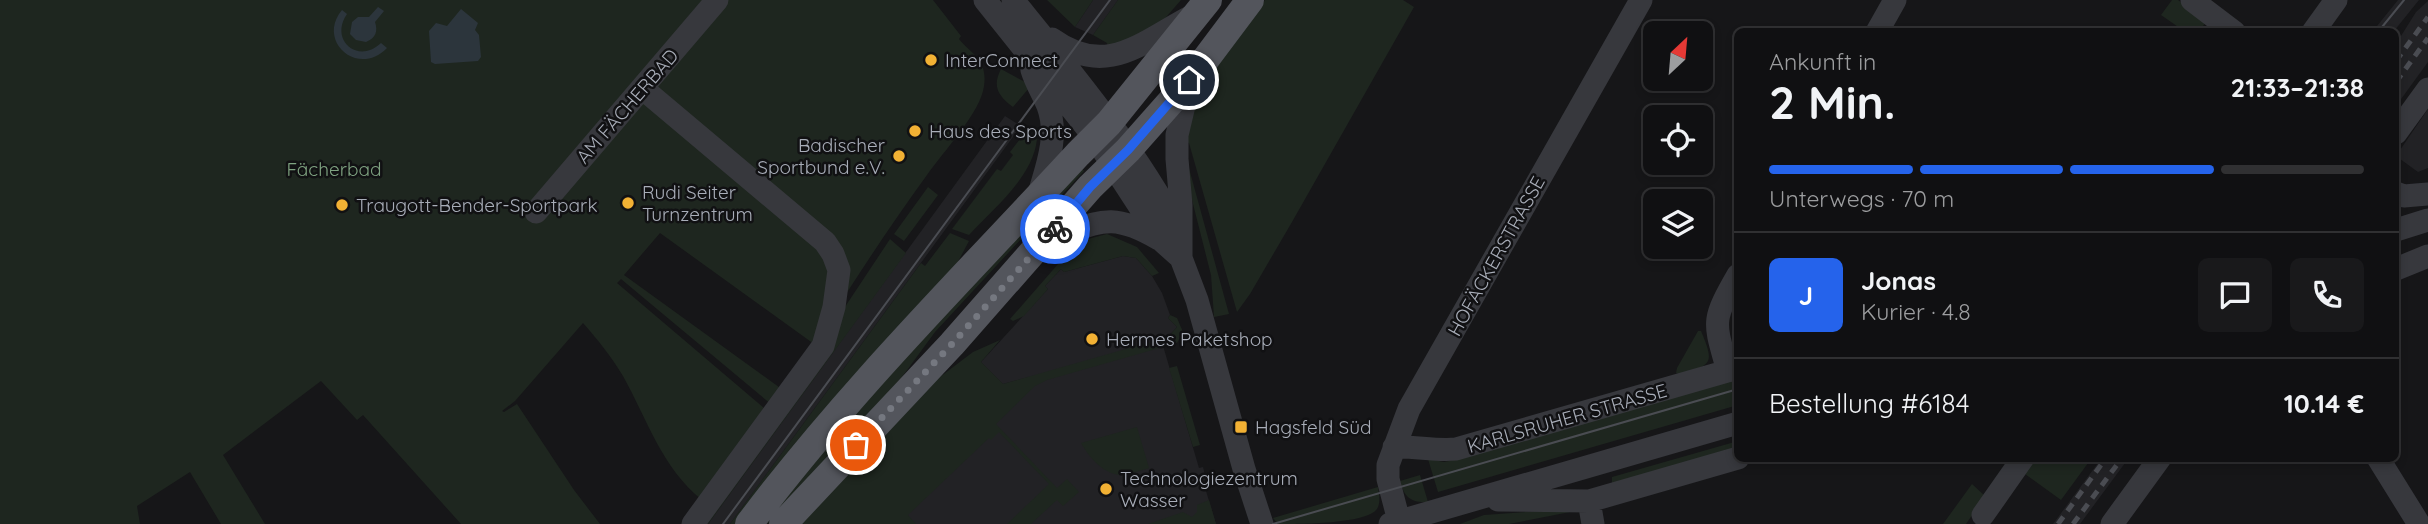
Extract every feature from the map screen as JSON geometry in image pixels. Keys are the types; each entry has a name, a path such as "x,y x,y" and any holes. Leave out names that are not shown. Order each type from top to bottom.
{"main road":[{"path":"783,524 952,344 1120,158 1189,80 1250,0"},
{"path":"749,524 822,429 1102,130 1203,6"}],"street":[{"name":"AM FÄCHERBAD","path":"536,212 717,0"},
{"path":"985,0 1026,51 1102,130"},
{"path":"1013,0 1031,22 1102,130 1171,237 1181,258 1197,300 1262,524"},
{"name":"HOFÄCKERSTRASSE","path":"1394,523 1388,470 1409,409 1641,0"},
{"path":"1879,28 1895,0"},
{"path":"2192,0 2229,28"},
{"path":"2316,28 2336,0"},
{"path":"1031,22 1072,52 1103,57 1143,46 1203,6"},
{"path":"1026,51 1036,86 1048,106 1053,130 1048,163 1038,197"},
{"path":"1171,237 1181,205 1177,135 1189,80"},
{"path":"642,88 825,242 839,270 834,307 823,346 692,524"},
{"path":"2399,129 2428,89"},
{"path":"2399,194 2428,194"},
{"path":"1044,241 1075,232 1091,223 1110,220 1171,237"},
{"path":"2399,229 2428,220"},
{"path":"2399,268 2428,256"},
{"path":"1733,370 1716,330 1716,321 1734,282"},
{"name":"KARLSRUHER STRASSE","path":"1394,447 1418,446 1442,451 1457,449 1733,370"},
{"path":"1394,523 1734,424"},
{"path":"1472,500 1589,501 1734,459"},
{"path":"1983,515 2020,462"},
{"path":"2112,524 2157,462"},
{"path":"2380,462 2419,524"},
{"path":"1589,501 1593,524"}],"shaded area":[{"path":"1093,0 1118,0 1093,35 1075,27"},
{"path":"2398,0 2419,0 2396,28 2375,28"},
{"path":"2428,1 2428,62 2399,102 2399,39 2416,12"},
{"path":"378,7 384,11 375,22 374,36 366,42 356,40 350,34 352,22 358,17 369,17"},
{"path":"461,9 478,23 475,30 479,35 481,57 478,61 431,62 429,31 436,23 447,26"},
{"path":"342,10 347,14 341,33 349,46 363,51 381,43 387,48 376,56 364,59 344,52 337,44 334,33 335,22"},
{"path":"2428,109 2428,168 2418,172 2399,158 2399,152"},
{"path":"1005,116 1021,126 730,524 708,524"},
{"path":"1123,256 1136,258 1152,276 1162,293 1170,315 1168,318 1177,327 1168,337 1161,339 1199,468 1203,467 1206,479 1203,481 1216,524 886,524 1029,377 1003,384 981,362 1048,289 1045,286 1061,269 1064,272"},
{"path":"2099,462 2126,462 2080,524 2053,524"}],"green space":[{"name":"Traugott-Bender-Sportpark","path":"0,0 933,0 961,36 959,39 978,58 985,77 981,96 969,120 927,175 814,344 660,233 624,275 783,390 772,405 621,279 617,283 764,408 702,500 676,473 656,442 623,376 583,323 515,401 502,411 517,404 600,524 461,524 363,415 357,420 321,381 223,455 265,524 221,524 190,472 137,506 140,524 0,524"},
{"path":"1047,0 1093,0 1075,27"},
{"path":"1118,0 1181,0 1161,23 1108,49 1107,43 1093,35"},
{"path":"1265,0 1403,0 1414,7 1292,222 1237,312 1189,143 1183,141 1194,99 1215,64"},
{"path":"2172,0 2178,0 2207,21 2201,28 2180,28 2161,15"},
{"path":"1001,69 1025,82 1029,88 1013,107 998,90 997,81"},
{"path":"1026,131 1037,139 1034,153 1021,179 969,235 952,229 997,169 1001,171 1013,155 1010,152"},
{"path":"1187,161 1229,314 1214,317 1211,275 1191,196"},
{"path":"1080,167 1084,171 935,332 902,377 768,524 764,520 868,395"},
{"path":"928,187 938,195 904,241 894,234"},
{"path":"950,233 969,241 952,273 739,524 730,524 921,263 925,266"},
{"path":"1107,234 1137,247 1159,273 1152,276 1136,258 1123,256 1064,272 1061,269 1045,286 1048,289 1024,316 1013,321 1010,319 1072,248 1084,240"},
{"path":"890,239 906,253 708,524 701,524"},
{"path":"1170,315 1177,318 1183,332 1177,343 1047,380 1035,386 996,424 1057,488 1067,479 1079,492 1063,506 1057,500 1031,524 1007,524 1049,484 999,432 991,440 989,438 908,515 916,524 793,524 920,392 973,352 1000,340 981,362 1003,384 1168,337 1177,327 1168,318"},
{"path":"1698,331 1701,331 1708,350 1708,362 1698,368 1676,373 1677,368"},
{"path":"1177,366 1200,445 1193,447 1169,368"},
{"path":"1734,378 1734,406 1438,492 1428,459 1444,462"},
{"path":"1137,427 1149,468 1121,475 1108,472 1092,459 1081,443"},
{"path":"1734,442 1734,449 1612,484 1612,477"},
{"path":"2032,462 2089,462 2061,500 2025,474"},
{"path":"1420,475 1428,502 1409,498 1400,481"},
{"path":"1972,484 1985,496 1966,524 1943,524"},
{"path":"1378,487 1377,509 1360,518 1278,524 1273,518"},
{"path":"1209,500 1216,524 1148,524 1183,512 1192,517 1197,512 1197,505"},
{"path":"1566,509 1570,512 1509,524 1460,524 1484,515"}],"tram line":[{"path":"723,524 1110,0"},
{"path":"2381,28 2404,0"},
{"path":"1273,524 1734,390"}],"railway":[{"path":"2399,57 2428,17"},
{"path":"2399,78 2428,38"},
{"path":"2058,524 2103,462"},
{"path":"2073,524 2119,462"}],"way so far":[{"path":"856,445 952,344 1055,229"}],"place":[{"name":"InterConnect","path":"931,60"},
{"name":"Haus des Sports","path":"915,131"},
{"name":"Badischer Sportbund e.V.","path":"899,156"},
{"name":"Rudi Seiter Turnzentrum","path":"628,203"},
{"name":"Traugott-Bender-Sportpark","path":"342,205"},
{"name":"Hermes Paketshop","path":"1092,339"},
{"name":"Hagsfeld Süd","path":"1241,427"},
{"name":"Technologiezentrum Wasser","path":"1106,489"}],"route":[{"path":"1055,229 1189,80"}],"park label":[{"name":"Fächerbad","path":"334,169"}]}
